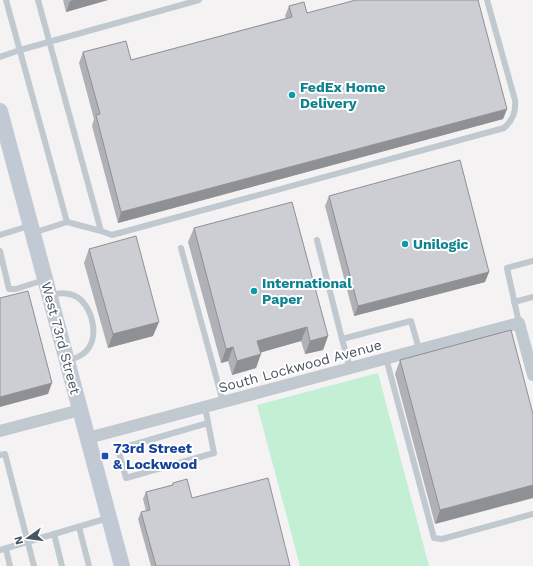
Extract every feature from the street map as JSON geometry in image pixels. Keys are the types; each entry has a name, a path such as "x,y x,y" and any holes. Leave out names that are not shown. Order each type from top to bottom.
{"street":[{"name":"West 73rd Street","path":"0,111 122,566"},
{"name":"South Lockwood Avenue","path":"88,438 519,323"},
{"path":"519,323 533,375"},
{"path":"0,431 80,410"}],"lane":[{"path":"6,0 67,222"},
{"path":"38,0 100,231"},
{"path":"0,58 20,50 199,0"},
{"path":"0,235 67,222 112,235 504,128 510,123 515,113 515,100 487,0"},
{"path":"317,240 350,368"},
{"path":"181,248 223,402"},
{"path":"0,251 10,289 16,289 45,279"},
{"path":"519,323 507,268 533,261"},
{"path":"50,295 62,292 72,294 86,307 91,320 93,334 90,346 81,356 67,361"},
{"path":"514,302 533,297"},
{"path":"342,339 411,321 419,350"},
{"path":"386,358 434,538 442,539 533,514"},
{"path":"205,407 214,453 126,478 118,449 208,423"},
{"path":"0,455 5,454 34,566"},
{"path":"10,566 3,550 109,517"},
{"path":"79,526 90,566"},
{"path":"54,534 62,566"}],"green space":[{"path":"378,373 429,566 300,566 257,405"}],"building":[{"name":"FedEx Home Delivery","path":"356,0 478,0 507,109 121,212 96,115 100,114 83,52 126,41 131,60 292,17 289,6 304,2 307,13"},
{"name":"Unilogic","path":"460,160 489,272 358,306 329,196"},
{"name":"International Paper","path":"292,202 328,336 310,341 307,327 257,341 261,354 237,361 233,347 226,349 194,228"},
{"path":"136,236 159,322 113,334 89,249"},
{"path":"28,291 52,383 0,397 0,298"},
{"path":"511,330 533,414 533,485 440,510 400,360"},
{"path":"268,478 290,566 156,566 141,512 150,510 146,492 173,485 173,483 187,479 192,498"}],"place":[{"name":"FedEx Home Delivery","path":"292,95"},
{"name":"Unilogic","path":"405,244"},
{"name":"International Paper","path":"254,291"},
{"name":"73rd Street & Lockwood","path":"105,456"}]}
